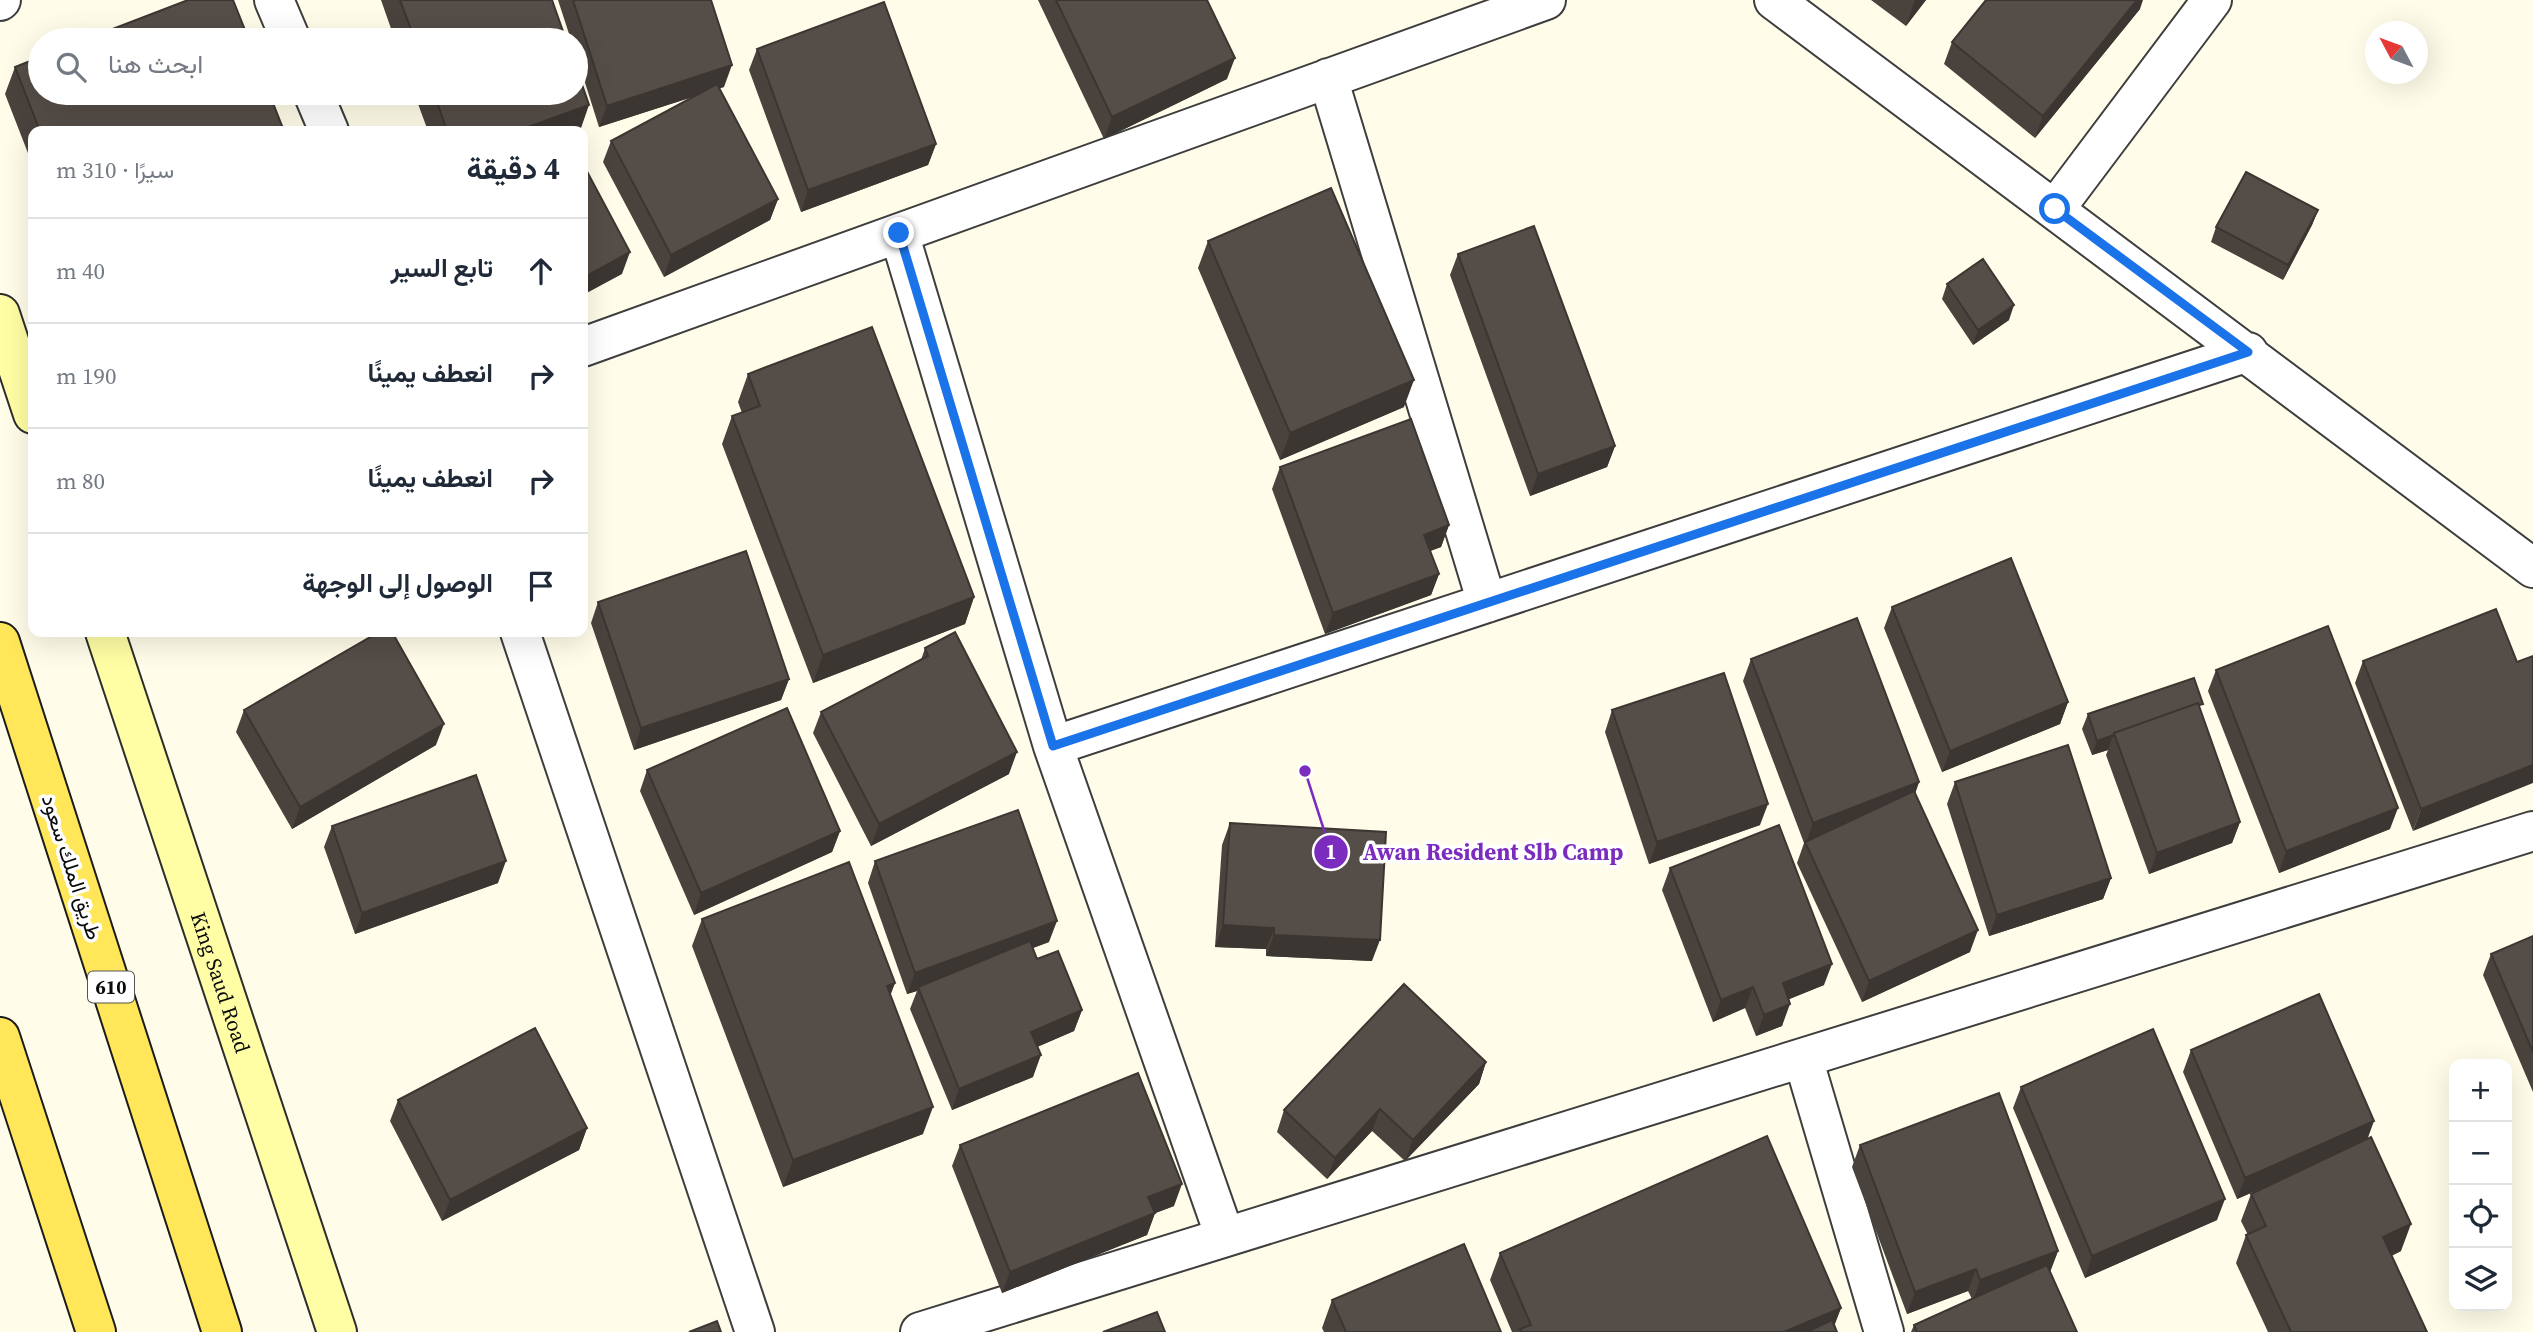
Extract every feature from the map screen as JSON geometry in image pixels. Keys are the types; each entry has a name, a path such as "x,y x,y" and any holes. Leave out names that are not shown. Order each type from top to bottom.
{"main road":[{"path":"0,314 28,400"},
{"name":"King Saud Road","path":"107,637 337,1332"},
{"name":"طريق الملك سعود","path":"0,642 222,1332"},
{"path":"0,1037 96,1332"}],"street":[{"path":"274,0 285,28"},
{"path":"588,345 1546,0"},
{"path":"1774,0 2248,352 2533,568"},
{"path":"2055,209 2212,0"},
{"path":"1328,78 1487,603"},
{"path":"318,105 327,126"},
{"path":"899,233 1053,746 1225,1237"},
{"path":"1053,746 2248,352"},
{"path":"522,637 755,1332"},
{"path":"920,1332 2533,831"},
{"path":"1803,1058 1884,1332"}],"building":[{"path":"188,0 233,0 244,28 115,28"},
{"path":"400,0 552,0 562,28 410,28"},
{"path":"573,0 711,0 732,65 607,106 588,47 588,28 582,28"},
{"path":"1056,0 1207,0 1235,58 1112,117"},
{"path":"1986,0 2137,0 2043,116 1952,42"},
{"path":"884,2 936,144 808,190 757,49"},
{"path":"28,62 28,100 15,67"},
{"path":"717,84 778,199 671,255 611,141"},
{"path":"588,102 589,105 531,126 445,126 438,105 588,105"},
{"path":"30,105 274,105 282,126 38,126"},
{"path":"2246,172 2318,210 2288,265 2216,227"},
{"path":"588,173 630,252 588,275"},
{"path":"1331,188 1414,380 1290,433 1208,241"},
{"path":"1534,226 1615,446 1538,474 1458,254"},
{"path":"1983,259 2014,305 1978,330 1947,284"},
{"path":"872,327 974,597 823,655 732,416 760,406 748,374"},
{"path":"1411,419 1449,525 1424,535 1439,574 1333,613 1280,467"},
{"path":"746,551 789,679 641,728 598,602"},
{"path":"2011,558 2068,702 1950,751 1892,607"},
{"path":"2496,609 2517,662 2533,656 2533,765 2421,809 2363,661"},
{"path":"1857,618 1919,782 1813,823 1751,659"},
{"path":"2328,626 2398,808 2286,851 2216,670"},
{"path":"955,632 1017,752 879,824 821,712 928,656 925,648"},
{"path":"370,637 395,637 444,724 300,807 244,710"},
{"path":"1724,673 1768,804 1657,842 1612,710"},
{"path":"2194,678 2203,704 2198,703 2097,741 2088,714"},
{"path":"2198,703 2240,822 2157,853 2114,733"},
{"path":"787,708 840,831 701,893 647,770"},
{"path":"2068,745 2111,878 1997,915 1955,782"},
{"path":"476,775 506,861 362,913 332,826"},
{"path":"1914,791 1978,930 1869,981 1805,842"},
{"path":"1018,810 1057,921 915,973 875,861"},
{"path":"1230,823 1386,832 1380,940 1274,935 1274,928 1223,925"},
{"path":"1779,825 1832,964 1783,983 1790,1004 1764,1015 1753,987 1721,1000 1670,868"},
{"path":"849,862 895,983 887,986 933,1107 793,1160 702,919"},
{"path":"2533,936 2533,1052 2491,954"},
{"path":"1030,941 1037,959 1058,951 1082,1010 1031,1032 1041,1055 959,1089 918,987"},
{"path":"1404,984 1486,1062 1413,1140 1380,1109 1335,1158 1284,1110"},
{"path":"2319,994 2374,1121 2245,1178 2191,1050"},
{"path":"535,1028 587,1128 450,1200 398,1100"},
{"path":"2153,1029 2225,1199 2092,1256 2021,1087"},
{"path":"1138,1073 1182,1184 1148,1197 1155,1213 1010,1272 960,1145"},
{"path":"1999,1093 2058,1251 1980,1280 1976,1269 1915,1292 1860,1145"},
{"path":"1767,1136 1841,1308 1784,1332 1522,1332 1520,1329 1531,1325 1500,1253"},
{"path":"2371,1137 2411,1224 2383,1237 2427,1332 2291,1332 2246,1235 2266,1226 2251,1194"},
{"path":"1464,1244 1501,1332 1346,1332 1332,1300"},
{"path":"2047,1265 2077,1332 1917,1332 1914,1325"},
{"path":"1157,1312 1165,1332 1103,1332"},
{"path":"1832,1320 1837,1332 1807,1332"},
{"path":"717,1321 721,1332 689,1332"}],"place":[{"name":"Awan Resident Slb Camp","path":"1305,771"}],"route":[{"path":"899,233 1053,746 2248,352 2055,209"}]}
